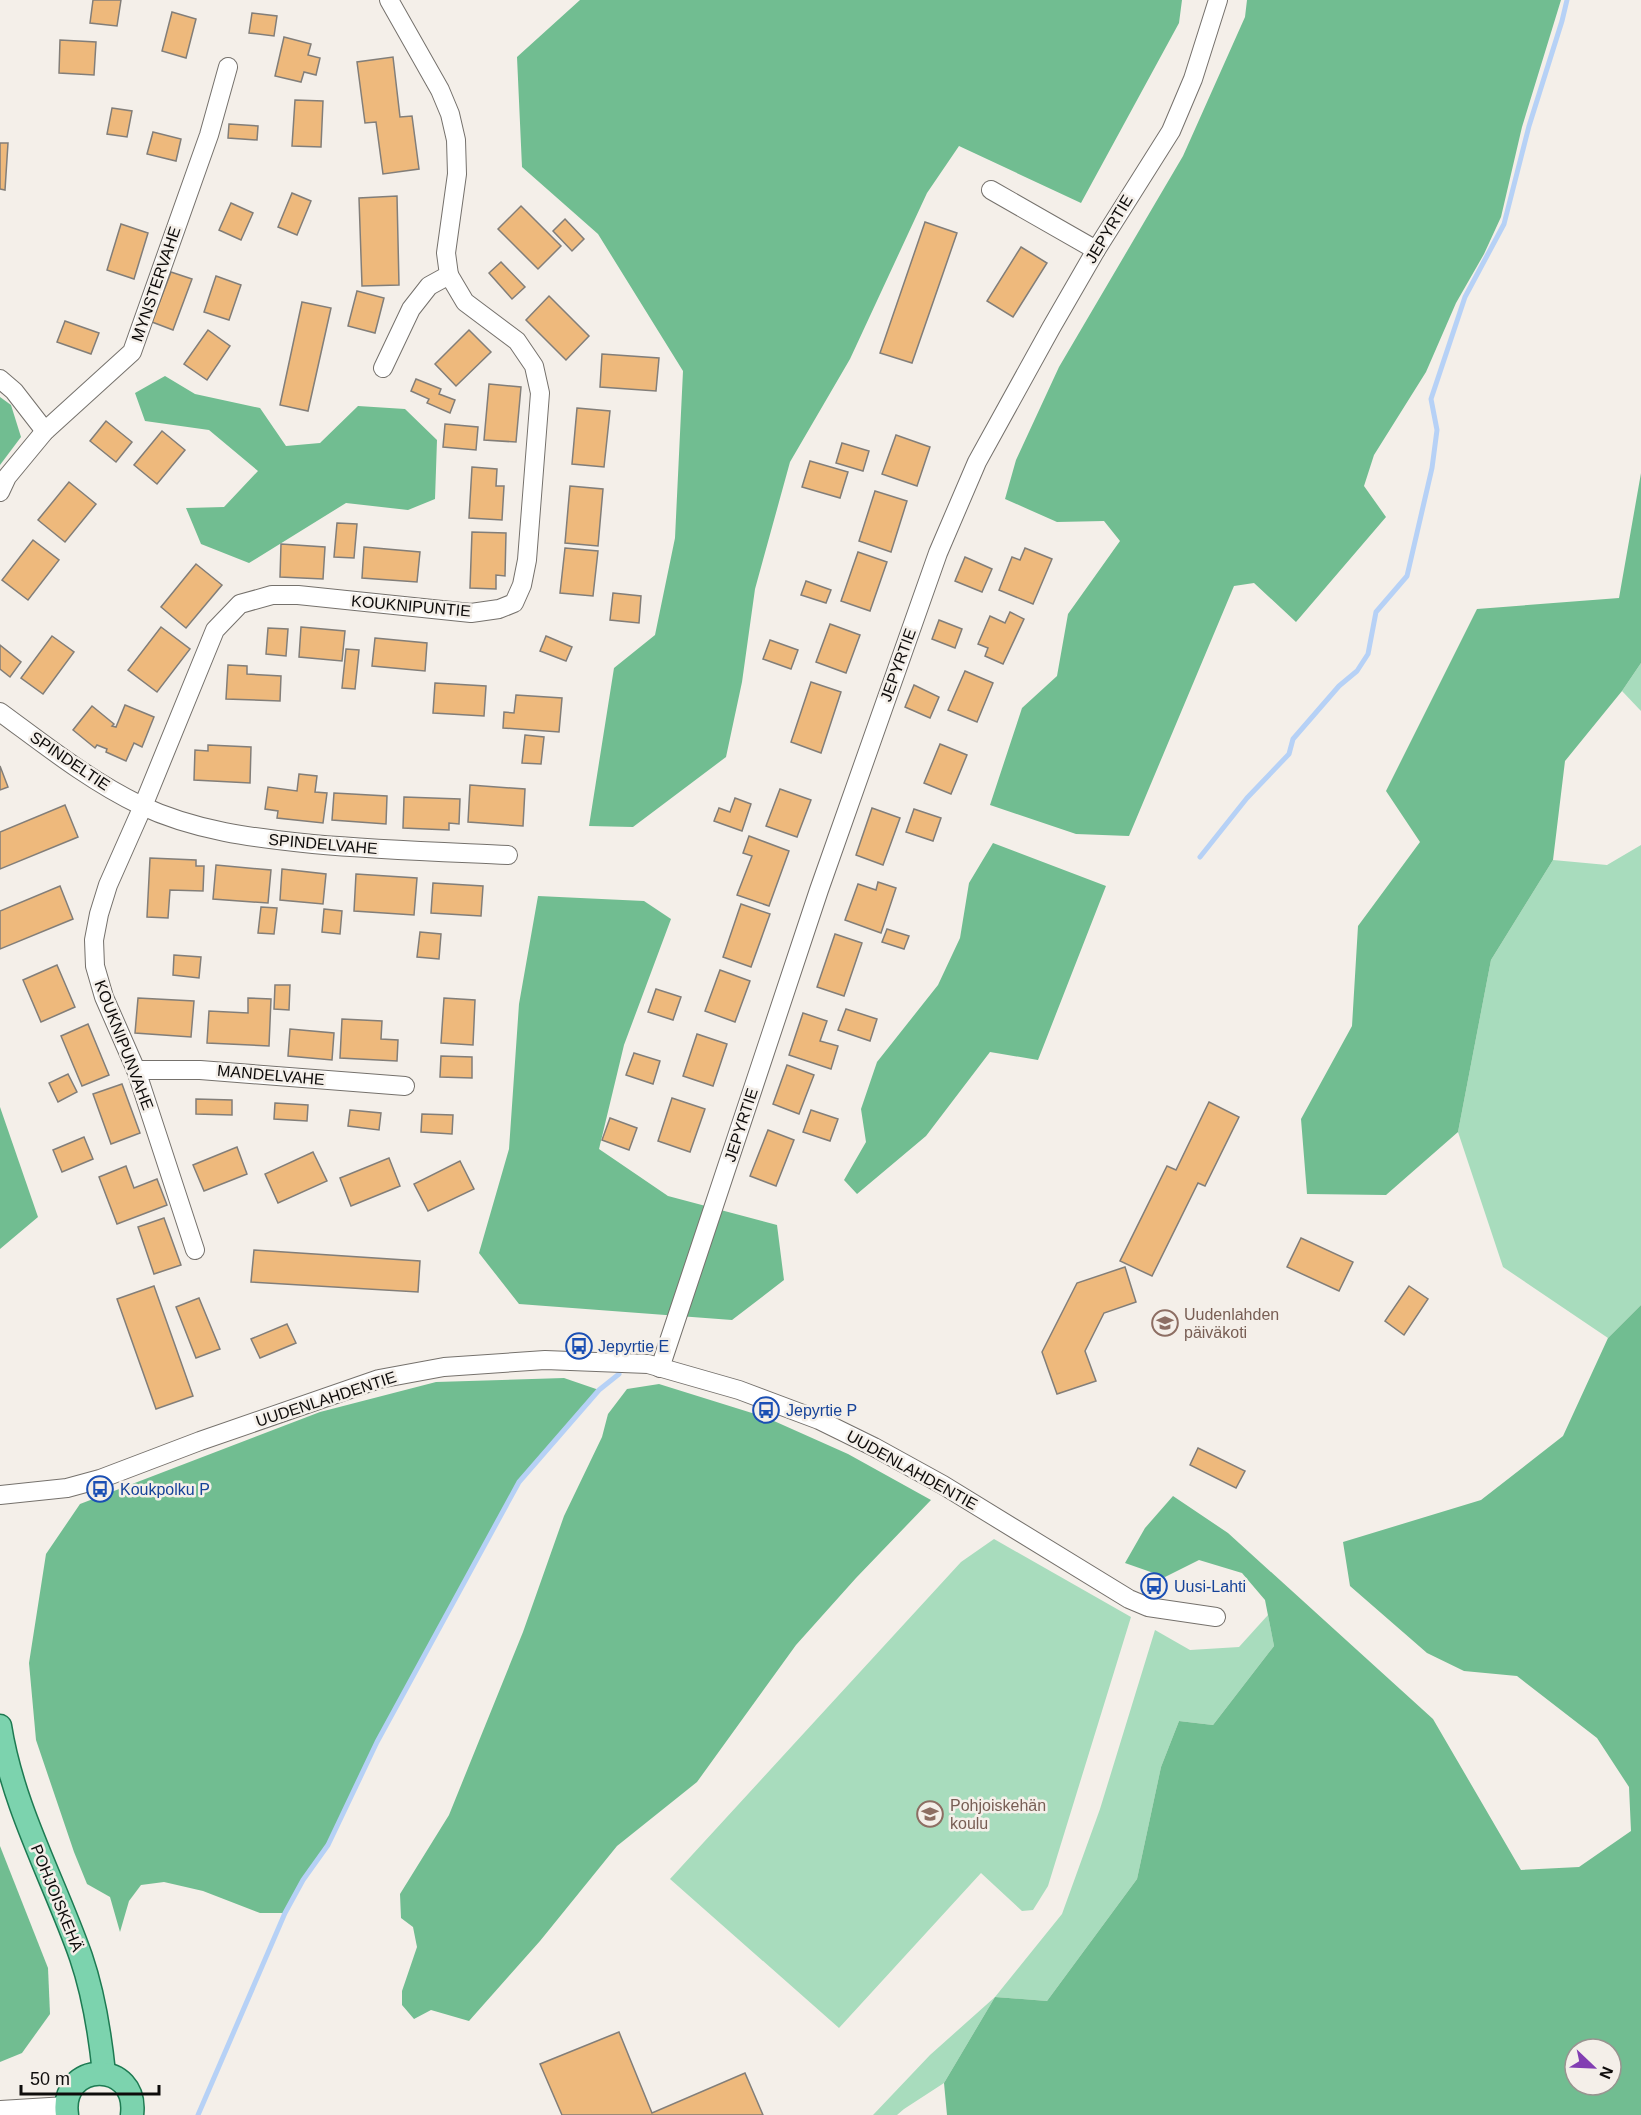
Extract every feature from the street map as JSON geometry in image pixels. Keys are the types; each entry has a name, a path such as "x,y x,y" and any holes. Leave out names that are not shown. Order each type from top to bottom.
{"main road":[{"name":"POHJOISKEHÄ","path":"0,1726 3,1747 20,1808 81,1957 98,2024 104,2073"},
{"path":"67,2110 68,2095 78,2080 95,2073 104,2073 121,2080 127,2087 133,2100 132,2115"}],"street":[{"name":"JEPYRTIE","path":"660,1368 819,890 938,553 977,462 1050,328 1096,250 1171,132 1193,79 1218,0"},
{"name":"KOUKNIPUNTIE","path":"143,806 215,630 240,604 272,595 298,595 471,613 499,609 514,603 522,585 527,560 540,393 534,366 517,341 465,302 449,275 446,253 457,174 456,140 450,114 440,90 397,2"},
{"name":"MYNSTERVAHE","path":"0,492 7,477 45,431 132,352 209,135 228,67"},
{"path":"991,190 1096,250"},
{"path":"383,368 411,309 429,286 449,275"},
{"path":"0,379 14,391 45,431"},
{"name":"SPINDELTIE","path":"0,712 108,789 143,806"},
{"name":"SPINDELVAHE","path":"143,806 201,828 257,838 350,847 508,855"},
{"name":"KOUKNIPUNVAHE","path":"143,806 108,885 99,914 94,940 95,966 104,997 136,1070 195,1250"},
{"name":"MANDELVAHE","path":"136,1070 200,1070 405,1086"},
{"name":"UUDENLAHDENTIE","path":"0,1495 67,1488 100,1479 319,1399 390,1377 444,1367 545,1360 648,1364 739,1390 819,1420 943,1485 1130,1599 1148,1606 1216,1617"},
{"path":"0,2110 67,2110"}],"green space":[{"path":"580,0 1182,0 1179,23 1081,203 959,146 927,193 850,359 790,462 755,589 742,682 726,757 633,827 589,826 614,668 655,635 675,538 683,371 598,234 522,167 517,57"},
{"path":"1247,0 1561,0 1522,127 1501,217 1484,254 1456,303 1426,372 1374,455 1364,486 1386,517 1296,622 1254,583 1234,586 1129,836 1076,834 990,805 1022,708 1057,676 1068,614 1120,541 1104,521 1057,522 1005,499 1016,460 1059,367 1183,156 1245,17"},
{"path":"165,376 195,394 260,408 286,446 320,443 358,406 405,409 437,440 435,499 408,510 346,503 249,563 201,544 186,508 224,507 258,471 209,430 145,421 135,393"},
{"path":"0,397 11,405 21,437 0,465"},
{"path":"1641,473 1641,663 1622,691 1565,761 1553,860 1491,960 1458,1132 1386,1195 1307,1194 1301,1119 1352,1026 1358,926 1420,842 1386,791 1477,609 1619,598"},
{"path":"1641,663 1641,711 1622,691"},
{"path":"993,843 1106,886 1038,1060 990,1052 926,1136 857,1194 844,1180 866,1142 861,1109 877,1062 938,985 960,938 969,883"},
{"path":"1641,845 1641,1305 1608,1338 1503,1267 1458,1132 1491,960 1553,860 1607,865"},
{"path":"538,896 644,901 671,919 624,1045 599,1149 668,1196 777,1225 784,1280 732,1320 519,1304 479,1253 509,1149 519,1004"},
{"path":"0,1107 38,1217 0,1249"},
{"path":"1641,1305 1641,2115 947,2115 944,2083 995,1997 1047,2001 1137,1879 1161,1767 1179,1721 1213,1725 1274,1646 1265,1600 1242,1573 1199,1560 1165,1577 1125,1563 1145,1528 1173,1496 1228,1533 1433,1719 1521,1870 1579,1867 1631,1831 1629,1787 1597,1738 1517,1676 1464,1671 1427,1653 1350,1586 1343,1542 1481,1500 1563,1436 1608,1338"},
{"path":"564,1378 599,1390 519,1482 377,1742 328,1845 303,1879 285,1913 260,1913 203,1891 164,1882 141,1885 129,1901 120,1932 110,1897 87,1884 36,1740 29,1663 46,1554 80,1504 320,1412 436,1382"},
{"path":"659,1384 765,1417 848,1454 931,1500 796,1645 697,1782 617,1846 540,1941 469,2021 431,2010 414,2019 402,2005 402,1991 417,1947 413,1927 401,1918 400,1894 449,1815 523,1632 564,1516 602,1437 608,1414 627,1389"},
{"path":"994,1539 1131,1617 1048,1886 1033,1910 1022,1911 981,1873 839,2028 670,1879 961,1562"},
{"path":"1268,1615 1274,1646 1213,1725 1179,1721 1161,1767 1137,1879 1047,2001 995,1997 1062,1914 1100,1809 1155,1630 1190,1650 1239,1647"},
{"path":"0,1846 48,1968 50,2014 22,2053 0,2062"},
{"path":"995,1997 944,2083 897,2115 873,2115 930,2055"}],"building":[{"path":"93,0 121,0 117,26 90,23"},
{"path":"172,12 196,19 186,58 162,51"},
{"path":"252,13 277,16 274,36 249,33"},
{"path":"284,37 311,44 308,55 320,58 316,75 304,72 301,82 275,76"},
{"path":"60,40 96,42 94,75 59,73"},
{"path":"393,57 400,117 412,116 419,169 383,174 376,122 365,123 357,62"},
{"path":"295,100 323,101 321,147 292,146"},
{"path":"112,108 132,111 127,137 107,134"},
{"path":"229,124 258,126 257,140 228,138"},
{"path":"153,132 181,139 176,161 147,154"},
{"path":"0,143 8,143 5,190 0,189"},
{"path":"292,193 311,201 297,235 278,227"},
{"path":"397,196 399,285 362,286 359,198"},
{"path":"231,203 253,213 241,240 219,230"},
{"path":"521,206 561,246 538,269 498,229"},
{"path":"565,219 584,239 572,251 553,231"},
{"path":"925,222 957,233 912,363 880,353"},
{"path":"121,224 148,233 134,279 107,270"},
{"path":"1021,247 1047,263 1013,317 987,301"},
{"path":"501,262 525,287 512,299 489,273"},
{"path":"171,272 192,279 173,330 152,322"},
{"path":"216,276 241,285 229,320 204,312"},
{"path":"357,291 384,298 375,333 348,326"},
{"path":"549,296 589,336 566,360 526,320"},
{"path":"302,302 331,308 308,411 280,405"},
{"path":"65,321 99,333 91,354 57,342"},
{"path":"208,330 230,346 207,380 184,364"},
{"path":"469,330 491,352 456,386 435,364"},
{"path":"602,354 659,358 656,391 600,387"},
{"path":"416,379 441,389 439,394 455,400 450,413 427,403 429,399 411,391"},
{"path":"489,384 521,387 516,442 484,440"},
{"path":"577,408 610,411 604,467 572,464"},
{"path":"106,421 132,442 116,462 90,441"},
{"path":"445,424 478,427 476,450 443,447"},
{"path":"162,431 185,450 157,484 134,465"},
{"path":"896,435 930,447 917,486 882,474"},
{"path":"842,443 869,451 863,471 836,463"},
{"path":"810,461 848,472 840,498 802,487"},
{"path":"472,467 497,469 496,486 504,486 502,520 469,518"},
{"path":"69,482 96,504 65,542 38,520"},
{"path":"570,486 603,489 598,546 565,543"},
{"path":"875,491 907,501 891,552 859,541"},
{"path":"337,523 357,524 354,558 334,557"},
{"path":"472,532 506,533 505,576 496,575 496,589 470,588"},
{"path":"33,540 59,560 28,600 2,580"},
{"path":"281,544 325,547 323,579 280,577"},
{"path":"364,547 420,552 417,582 362,578"},
{"path":"565,548 598,551 593,596 560,593"},
{"path":"1025,548 1052,559 1033,604 999,590 1012,557 1020,560"},
{"path":"858,552 887,562 870,611 841,601"},
{"path":"965,557 992,569 982,592 955,581"},
{"path":"196,564 222,585 186,628 161,607"},
{"path":"806,581 831,590 826,603 801,595"},
{"path":"613,593 641,596 639,623 610,620"},
{"path":"1010,612 1024,619 1003,664 985,656 988,648 978,644 990,616 1005,623"},
{"path":"939,620 962,629 955,648 932,639"},
{"path":"830,624 860,635 846,673 816,662"},
{"path":"161,627 190,649 157,692 128,670"},
{"path":"301,627 345,631 342,661 299,657"},
{"path":"268,628 288,629 286,656 266,654"},
{"path":"52,636 74,652 43,694 21,678"},
{"path":"546,636 572,647 566,661 540,651"},
{"path":"375,638 427,643 425,671 372,666"},
{"path":"770,640 798,650 791,669 763,659"},
{"path":"0,645 21,662 10,677 0,669"},
{"path":"346,649 359,650 355,689 342,688"},
{"path":"228,665 247,666 247,674 281,676 280,701 226,699"},
{"path":"965,671 993,683 977,722 948,710"},
{"path":"811,682 841,692 821,753 791,742"},
{"path":"435,683 486,686 484,716 433,713"},
{"path":"914,685 939,697 930,718 905,707"},
{"path":"516,695 562,698 559,732 503,728 504,712 514,713"},
{"path":"125,705 154,717 142,747 134,743 126,761 106,752 107,749 97,745 95,748 73,730 92,706 114,724 112,726 116,727"},
{"path":"525,735 544,737 541,764 522,763"},
{"path":"940,744 967,755 951,794 924,783"},
{"path":"208,745 251,747 250,783 194,780 195,750 208,751"},
{"path":"0,766 8,787 0,790"},
{"path":"299,774 317,776 315,792 327,793 323,823 277,818 278,811 265,809 268,787 297,791"},
{"path":"470,785 525,789 523,826 468,822"},
{"path":"780,789 811,800 797,837 766,826"},
{"path":"334,793 387,796 386,824 332,820"},
{"path":"404,797 460,799 459,824 449,823 449,830 403,828"},
{"path":"735,798 751,804 742,831 714,821 719,808 730,812"},
{"path":"65,805 78,837 0,869 0,832"},
{"path":"872,808 900,818 883,865 856,855"},
{"path":"914,809 941,818 933,841 906,832"},
{"path":"749,836 789,851 769,906 737,895 752,856 743,853"},
{"path":"150,858 196,860 196,866 204,866 203,891 170,890 168,918 147,917"},
{"path":"216,865 271,870 268,903 213,899"},
{"path":"282,869 326,874 323,904 280,900"},
{"path":"356,874 417,878 414,915 354,911"},
{"path":"878,882 896,888 881,933 845,920 858,884 876,890"},
{"path":"433,883 483,886 481,916 431,913"},
{"path":"60,886 73,919 0,949 0,911"},
{"path":"741,904 770,914 751,967 723,957"},
{"path":"261,907 277,908 274,934 258,933"},
{"path":"324,909 342,911 340,934 322,932"},
{"path":"887,929 909,936 904,949 882,942"},
{"path":"420,932 441,934 439,959 417,957"},
{"path":"835,934 862,943 844,996 817,987"},
{"path":"174,955 201,957 199,978 173,975"},
{"path":"57,965 75,1007 41,1022 23,980"},
{"path":"720,970 750,981 735,1022 705,1011"},
{"path":"275,985 290,985 289,1010 274,1009"},
{"path":"656,989 681,997 673,1020 648,1012"},
{"path":"138,998 194,1001 191,1037 135,1033"},
{"path":"248,998 271,999 269,1046 207,1043 209,1011 248,1013"},
{"path":"444,998 475,1000 473,1045 441,1043"},
{"path":"846,1009 877,1019 870,1041 838,1030"},
{"path":"803,1013 827,1021 820,1041 838,1046 831,1069 789,1055"},
{"path":"342,1019 382,1021 381,1039 398,1040 397,1061 340,1058"},
{"path":"88,1024 109,1075 82,1086 61,1036"},
{"path":"290,1029 334,1033 332,1060 288,1056"},
{"path":"697,1034 727,1044 713,1086 683,1076"},
{"path":"634,1053 660,1061 653,1084 626,1075"},
{"path":"441,1056 472,1057 472,1078 440,1077"},
{"path":"787,1065 814,1075 799,1114 773,1104"},
{"path":"68,1074 77,1092 58,1102 49,1083"},
{"path":"122,1084 140,1133 111,1144 93,1094"},
{"path":"672,1098 705,1109 690,1152 658,1141"},
{"path":"196,1099 232,1100 232,1115 196,1114"},
{"path":"1209,1102 1239,1117 1205,1186 1198,1183 1152,1276 1120,1261 1167,1166 1176,1170"},
{"path":"275,1103 308,1105 307,1121 274,1119"},
{"path":"350,1110 381,1113 379,1130 348,1126"},
{"path":"811,1110 838,1119 830,1141 803,1132"},
{"path":"422,1114 453,1115 452,1134 421,1132"},
{"path":"610,1118 637,1128 629,1150 602,1140"},
{"path":"768,1130 794,1140 776,1186 750,1176"},
{"path":"84,1137 93,1159 62,1172 53,1150"},
{"path":"237,1147 247,1174 204,1191 193,1165"},
{"path":"313,1152 327,1181 278,1203 265,1174"},
{"path":"389,1158 400,1186 351,1206 340,1178"},
{"path":"460,1161 474,1189 428,1211 414,1184"},
{"path":"126,1166 134,1188 157,1179 167,1205 117,1224 99,1177"},
{"path":"164,1218 181,1265 154,1274 138,1227"},
{"path":"1301,1238 1353,1262 1339,1291 1287,1267"},
{"path":"254,1250 420,1261 418,1292 251,1282"},
{"path":"1125,1267 1136,1302 1104,1313 1085,1351 1096,1381 1057,1394 1042,1352 1077,1283"},
{"path":"154,1286 193,1396 156,1409 117,1299"},
{"path":"1409,1286 1428,1299 1404,1335 1385,1321"},
{"path":"199,1298 220,1349 196,1358 176,1307"},
{"path":"287,1324 296,1343 260,1358 251,1339"},
{"path":"1198,1448 1245,1471 1236,1488 1190,1465"},
{"path":"619,2032 652,2113 745,2073 763,2115 562,2115 540,2064"}],"waterway":[{"path":"1200,857 1247,798 1289,754 1293,739 1339,686 1357,671 1368,654 1376,612 1407,576 1432,468 1437,430 1431,399 1465,297 1504,224 1529,126 1567,0"},
{"path":"198,2115 285,1913 303,1880 328,1845 377,1742 519,1482 599,1390 619,1374"}],"place":[{"name":"Uudenlahden päiväkoti","path":"1165,1323"},
{"name":"Jepyrtie E","path":"579,1346"},
{"name":"Jepyrtie P","path":"766,1410"},
{"name":"Koukpolku P","path":"100,1489"},
{"name":"Uusi-Lahti","path":"1154,1586"},
{"name":"Pohjoiskehän koulu","path":"930,1814"}]}
